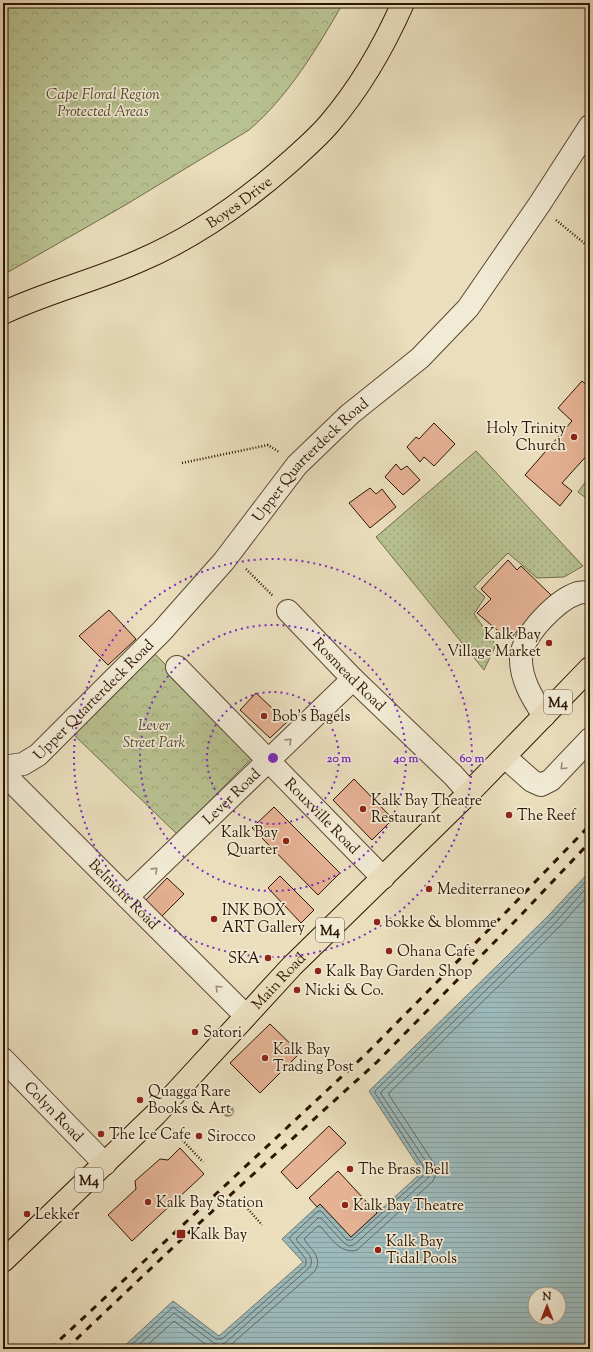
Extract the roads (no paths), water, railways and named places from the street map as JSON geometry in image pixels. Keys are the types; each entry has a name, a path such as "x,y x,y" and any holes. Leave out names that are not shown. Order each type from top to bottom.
{"main road":[{"name":"Boyes Drive","path":"3,313 54,292 122,268 156,254 189,236 250,196 319,136 337,114 354,92 376,57 403,3"},
{"name":"Main Road","path":"3,1261 105,1164 172,1096 292,966 505,757 590,668"}],"street":[{"name":"Upper Quarterdeck Road","path":"3,767 23,764 38,755 153,641 230,553 298,465 350,414 420,358 468,308 539,205 590,126"},
{"path":"544,716 531,697 524,675 521,657 525,644 537,625 560,602 578,592 590,592"},
{"name":"Rosmead Road","path":"288,611 353,680 453,775 469,793"},
{"name":"Rouxville Road","path":"177,667 383,878"},
{"name":"Lever Road","path":"127,897 353,680"},
{"path":"505,757 532,781 541,785 551,780 590,739"},
{"name":"Belmont Road","path":"3,773 245,1016"},
{"name":"Colyn Road","path":"7,1071 105,1164"}],"water":[{"path":"590,871 590,1349 121,1349 173,1301 219,1336 303,1262 282,1239 320,1204 351,1237 422,1172 369,1091 548,916"}],"railway":[{"path":"50,1349 367,1053 590,825"},
{"path":"66,1349 184,1237 377,1062 590,842"}],"place":[{"name":"Holy Trinity Church","path":"574,437"},
{"name":"Kalk Bay Village Market","path":"549,643"},
{"name":"Bob's Bagels","path":"264,716"},
{"name":"Kalk Bay Theatre Restaurant","path":"363,809"},
{"name":"The Reef","path":"509,815"},
{"name":"Kalk Bay Quarter","path":"286,841"},
{"name":"Mediterraneo","path":"429,889"},
{"name":"INK BOX ART Gallery","path":"214,919"},
{"name":"bokke & blomme","path":"377,922"},
{"name":"Ohana Cafe","path":"389,951"},
{"name":"SKA","path":"268,958"},
{"name":"Kalk Bay Garden Shop","path":"318,971"},
{"name":"Nicki & Co.","path":"297,990"},
{"name":"Satori","path":"195,1032"},
{"name":"Kalk Bay Trading Post","path":"265,1058"},
{"name":"Quagga Rare Books & Art","path":"140,1100"},
{"name":"The Ice Cafe","path":"101,1134"},
{"name":"Sirocco","path":"199,1136"},
{"name":"The Brass Bell","path":"350,1169"},
{"name":"Kalk Bay Station","path":"148,1202"},
{"name":"Kalk Bay Theatre","path":"345,1205"},
{"name":"Lekker","path":"27,1214"},
{"name":"Kalk Bay","path":"181,1234"},
{"name":"Kalk Bay Tidal Pools","path":"378,1250"}],"park label":[{"name":"Cape Floral Region Protected Areas","path":"103,102"},
{"name":"Lever Street Park","path":"154,734"}]}
